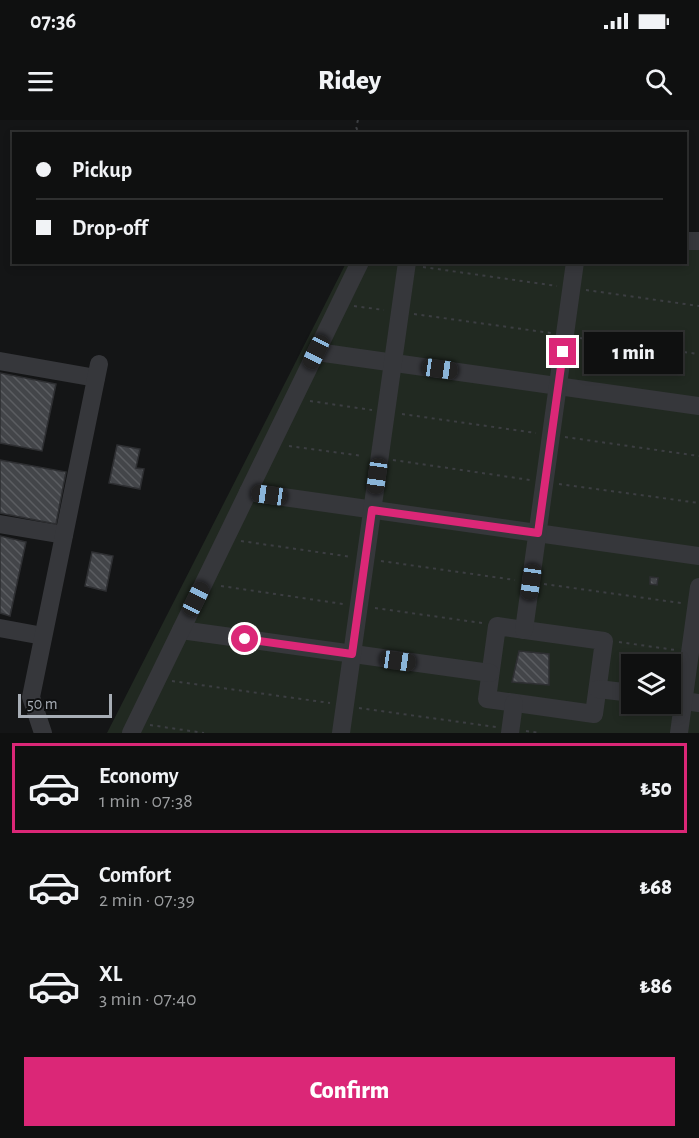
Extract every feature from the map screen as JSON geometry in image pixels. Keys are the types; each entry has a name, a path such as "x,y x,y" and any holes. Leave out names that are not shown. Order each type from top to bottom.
{"street":[{"path":"133,728 359,264"},
{"path":"341,733 406,264"},
{"path":"524,630 575,264"},
{"path":"316,352 699,406"},
{"path":"0,361 97,371 31,697 43,733"},
{"path":"248,492 699,556"},
{"path":"0,524 64,535"},
{"path":"679,733 698,596"},
{"path":"497,626 524,630 604,641 594,714 487,699 497,626"},
{"path":"0,628 44,636"},
{"path":"181,630 490,674"},
{"path":"598,688 621,691"},
{"path":"510,733 514,703"}],"path":[{"path":"406,264 699,306"},
{"path":"340,304 699,354"},
{"path":"293,399 699,456"},
{"path":"272,443 699,503"},
{"path":"225,539 531,582 698,596"},
{"path":"203,584 489,624"},
{"path":"619,642 690,652"},
{"path":"133,728 204,733"}],"shaded area":[{"path":"687,245 699,246 699,733 107,733 345,264 687,264"}],"building":[{"path":"0,373 56,384 42,451 0,443"},
{"path":"117,445 140,449 136,468 144,469 140,489 109,483"},
{"path":"0,460 66,472 56,524 0,513"},
{"path":"0,536 26,542 10,616 0,613"},
{"path":"92,552 113,556 106,591 85,586"},
{"path":"650,577 658,578 657,585 650,584"},
{"path":"519,651 549,654 549,685 512,682"}],"route":[{"path":"245,639 352,654 372,510 538,533 563,352"}]}
